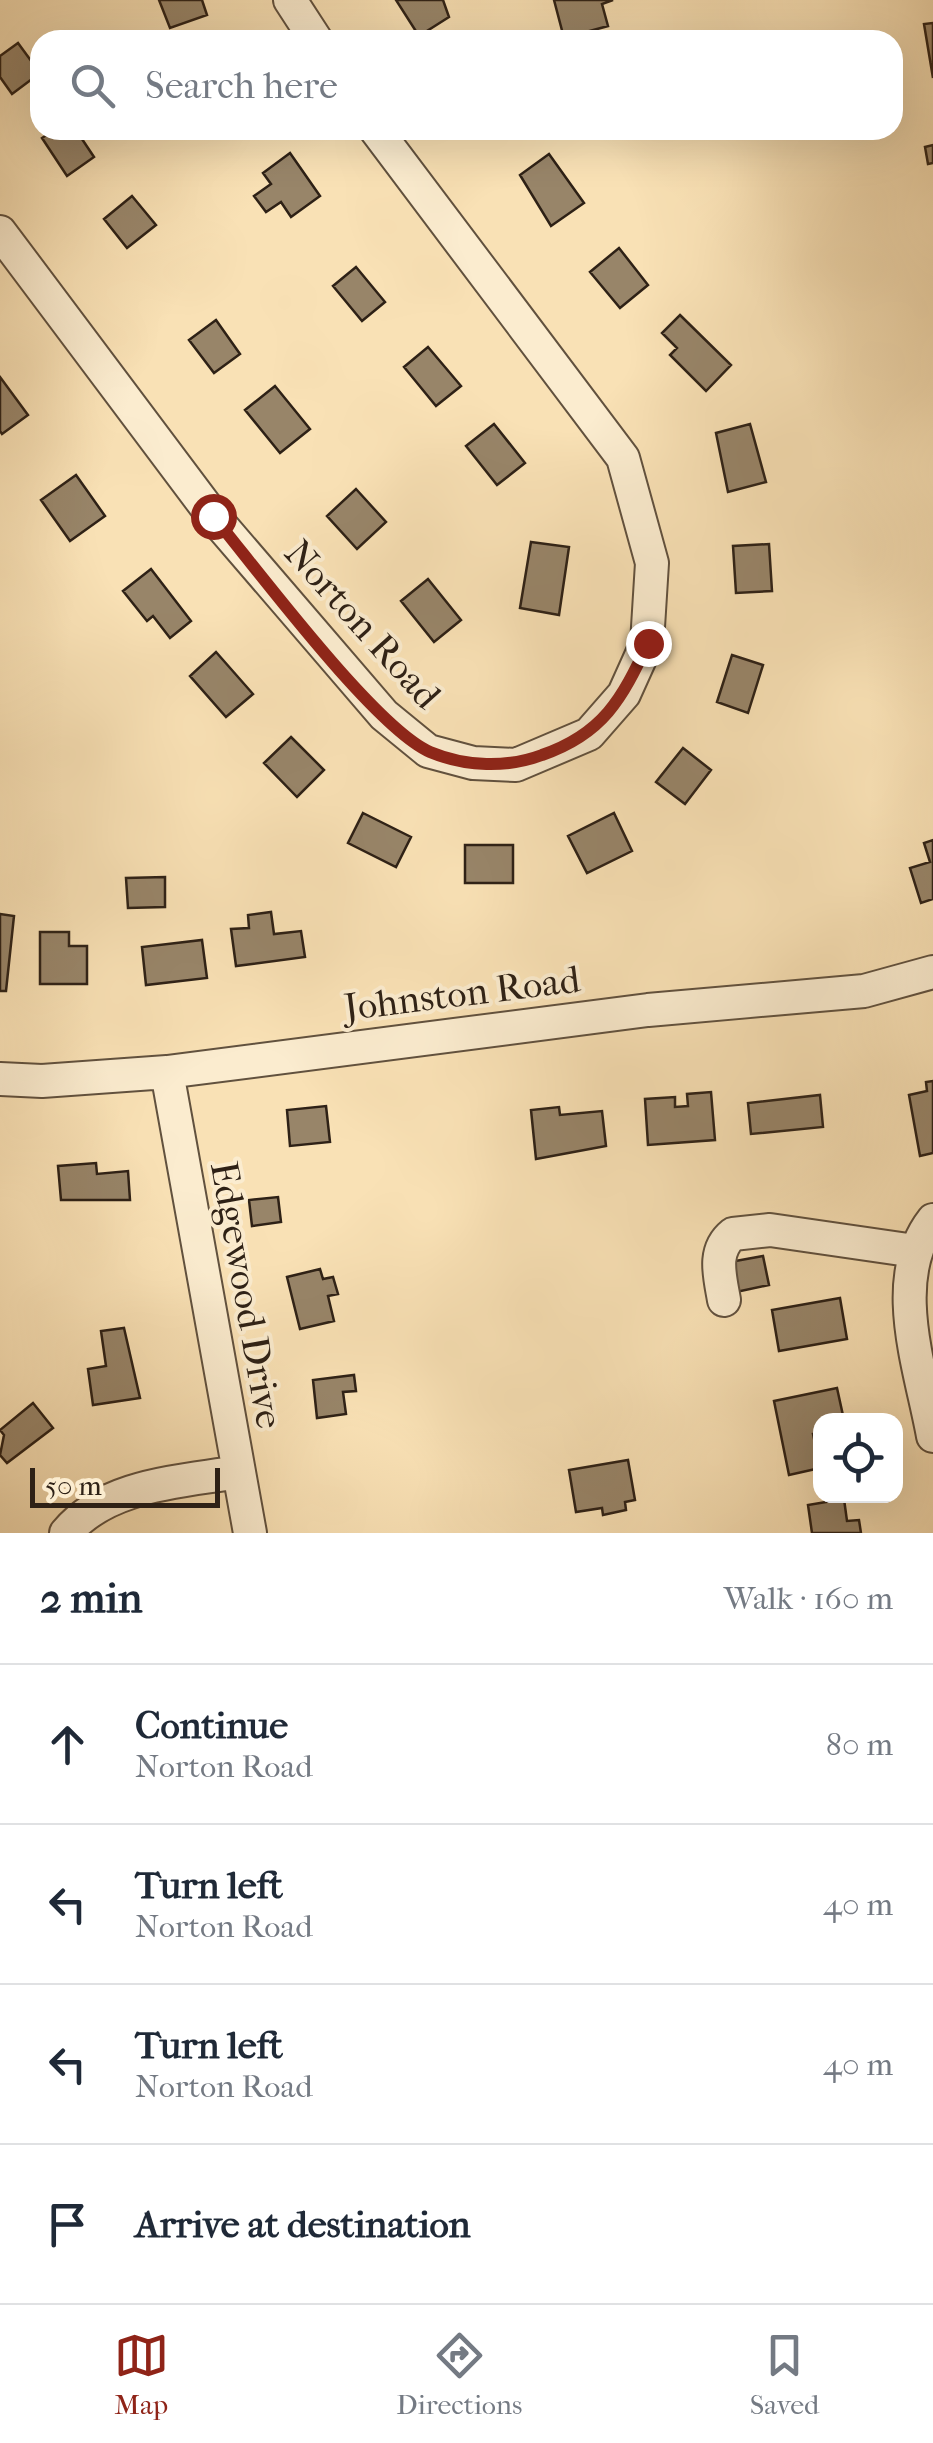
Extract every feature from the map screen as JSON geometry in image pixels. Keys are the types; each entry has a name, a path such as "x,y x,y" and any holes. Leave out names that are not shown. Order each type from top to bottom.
{"street":[{"path":"290,0 310,30"},
{"name":"Norton Road","path":"0,232 213,516 384,715 428,751 473,763 516,764 589,734 624,694 648,643 652,563 624,458 384,140"},
{"name":"Johnston Road","path":"0,1078 42,1081 167,1072 648,1010 864,991 933,972"},
{"name":"Edgewood Drive","path":"167,1072 250,1533"},
{"path":"933,1220 914,1251 911,1316 933,1436"},
{"path":"724,1300 718,1264 721,1249 733,1234 770,1230 914,1251"},
{"path":"66,1533 77,1520 126,1492 238,1472"}],"building":[{"path":"159,0 202,0 207,15 170,28"},
{"path":"396,0 443,0 449,17 428,30 415,30"},
{"path":"554,0 613,0 602,4 608,26 562,30"},
{"path":"933,23 933,78 924,24"},
{"path":"18,43 30,59 30,80 12,94 0,77 0,56"},
{"path":"43,140 83,140 94,157 67,176"},
{"path":"933,145 933,163 928,164 925,147"},
{"path":"290,153 320,196 291,217 281,202 266,212 254,196 271,184 263,173"},
{"path":"549,154 584,203 551,226 520,175"},
{"path":"132,196 156,225 127,248 104,219"},
{"path":"619,248 648,285 620,308 590,272"},
{"path":"356,267 385,302 362,321 333,286"},
{"path":"680,315 731,365 706,391 670,355 677,348 662,333"},
{"path":"216,320 240,354 214,373 189,340"},
{"path":"428,347 461,386 436,406 404,367"},
{"path":"0,377 28,415 2,434 0,431"},
{"path":"275,386 310,429 280,453 245,410"},
{"path":"494,424 525,463 497,485 466,446"},
{"path":"750,424 766,482 728,492 716,433"},
{"path":"76,475 105,516 70,541 41,500"},
{"path":"356,489 386,522 357,549 327,516"},
{"path":"531,542 569,547 559,615 520,608"},
{"path":"769,544 772,591 736,593 733,546"},
{"path":"151,569 191,621 170,638 153,616 147,621 123,591"},
{"path":"428,579 461,620 434,642 401,601"},
{"path":"216,652 253,694 226,717 190,676"},
{"path":"732,655 763,665 748,713 717,702"},
{"path":"291,737 324,770 297,797 264,763"},
{"path":"683,748 711,770 685,804 656,782"},
{"path":"363,813 411,837 396,867 348,843"},
{"path":"614,813 632,851 587,873 568,836"},
{"path":"933,840 933,899 921,903 910,868 930,862 924,843"},
{"path":"465,845 513,845 513,883 465,883"},
{"path":"165,877 165,907 128,908 126,878"},
{"path":"271,912 274,934 301,931 305,957 236,966 231,929 249,928 248,915"},
{"path":"0,914 14,916 6,991 0,991"},
{"path":"40,932 69,932 69,946 87,946 87,984 40,984"},
{"path":"202,940 207,978 146,985 142,947"},
{"path":"933,1081 933,1153 920,1156 909,1095 927,1091 926,1082"},
{"path":"711,1092 715,1140 648,1145 645,1099 675,1097 675,1107 688,1106 687,1094"},
{"path":"820,1095 823,1127 751,1134 748,1103"},
{"path":"326,1106 330,1142 290,1146 287,1110"},
{"path":"559,1107 560,1115 602,1111 606,1146 536,1159 531,1110"},
{"path":"96,1163 97,1174 128,1171 130,1200 61,1200 58,1166"},
{"path":"278,1197 281,1222 252,1226 249,1200"},
{"path":"763,1256 769,1285 736,1292 730,1262"},
{"path":"320,1269 323,1279 333,1277 338,1294 328,1296 334,1321 300,1329 287,1277"},
{"path":"840,1298 847,1339 779,1351 772,1310"},
{"path":"124,1328 140,1398 93,1405 88,1369 106,1366 101,1331"},
{"path":"354,1375 356,1391 343,1392 346,1414 317,1418 313,1380"},
{"path":"837,1388 842,1413 813,1413 813,1470 789,1475 774,1401"},
{"path":"33,1403 53,1428 7,1463 0,1455 4,1435 0,1430"},
{"path":"628,1460 635,1500 625,1502 626,1510 603,1515 602,1508 576,1512 569,1470"},
{"path":"845,1503 847,1521 859,1520 861,1533 812,1533 808,1505"}],"route":[{"path":"213,516 384,715 428,751 473,763 516,764 558,750 589,734 624,694 648,643"}]}
